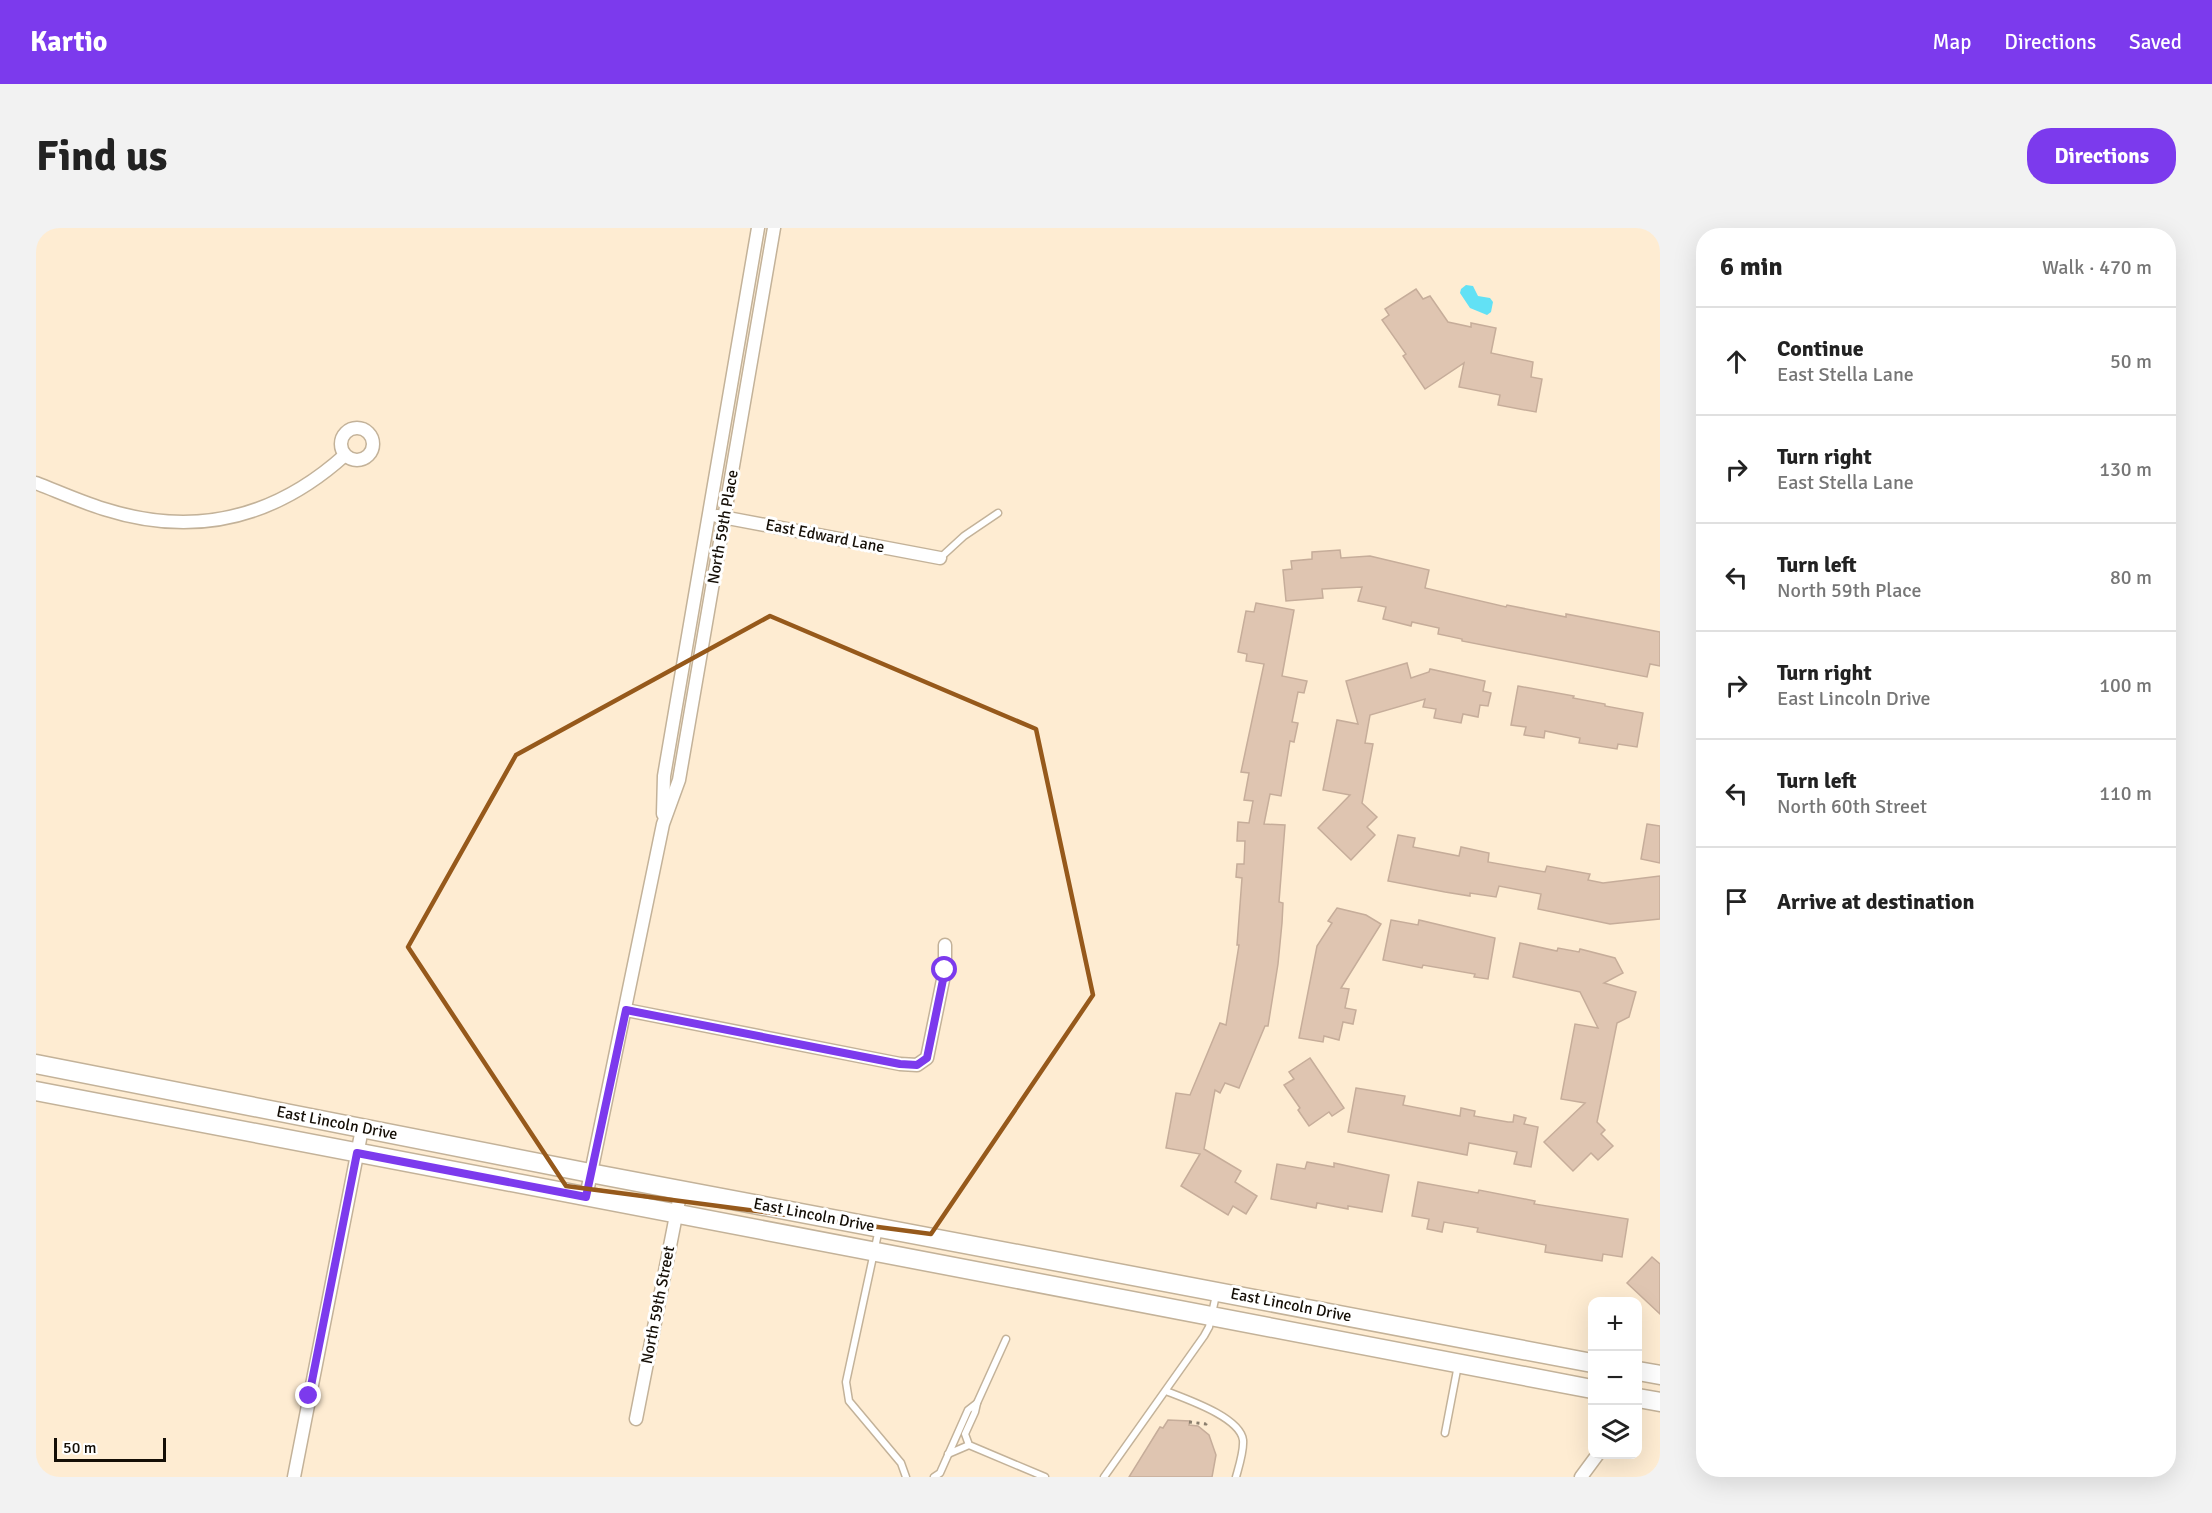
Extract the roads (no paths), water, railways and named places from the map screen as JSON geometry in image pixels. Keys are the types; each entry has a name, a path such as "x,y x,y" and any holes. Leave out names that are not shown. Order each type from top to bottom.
{"main road":[{"name":"East Lincoln Drive","path":"36,1064 590,1173 1588,1362"},
{"path":"163,1116 168,1090"},
{"name":"East Lincoln Drive","path":"36,1092 1588,1388"},
{"path":"1642,1372 1660,1375"},
{"path":"1642,1399 1660,1402"}],"street":[{"name":"North 59th Place","path":"663,824 664,776 758,228"},
{"name":"North 59th Place","path":"586,1197 663,824 679,780 774,228"},
{"path":"36,483 104,509 141,518 183,523 219,521 244,515 296,493 345,456"},
{"name":"East Edward Lane","path":"710,514 940,558"},
{"path":"626,1010 900,1064 917,1065 927,1058 945,970 945,945"},
{"path":"294,1477 362,1128"},
{"name":"North 59th Street","path":"636,1419 681,1190"},
{"path":"1581,1477 1595,1459"}],"lane":[{"path":"940,558 964,536 998,513"},
{"path":"879,1228 846,1382 849,1401 901,1463 906,1477"},
{"path":"1104,1477 1204,1336 1217,1292"},
{"path":"1006,1339 964,1434 969,1445 1045,1477"},
{"path":"1445,1432 1459,1363"},
{"path":"1167,1391 1211,1411 1238,1428 1244,1443 1236,1477"},
{"path":"934,1477 940,1473 968,1410 977,1403"},
{"path":"948,1454 969,1445"}],"water":[{"path":"1466,285 1473,286 1478,296 1490,298 1493,302 1491,312 1487,315 1470,308 1460,293"}]}
